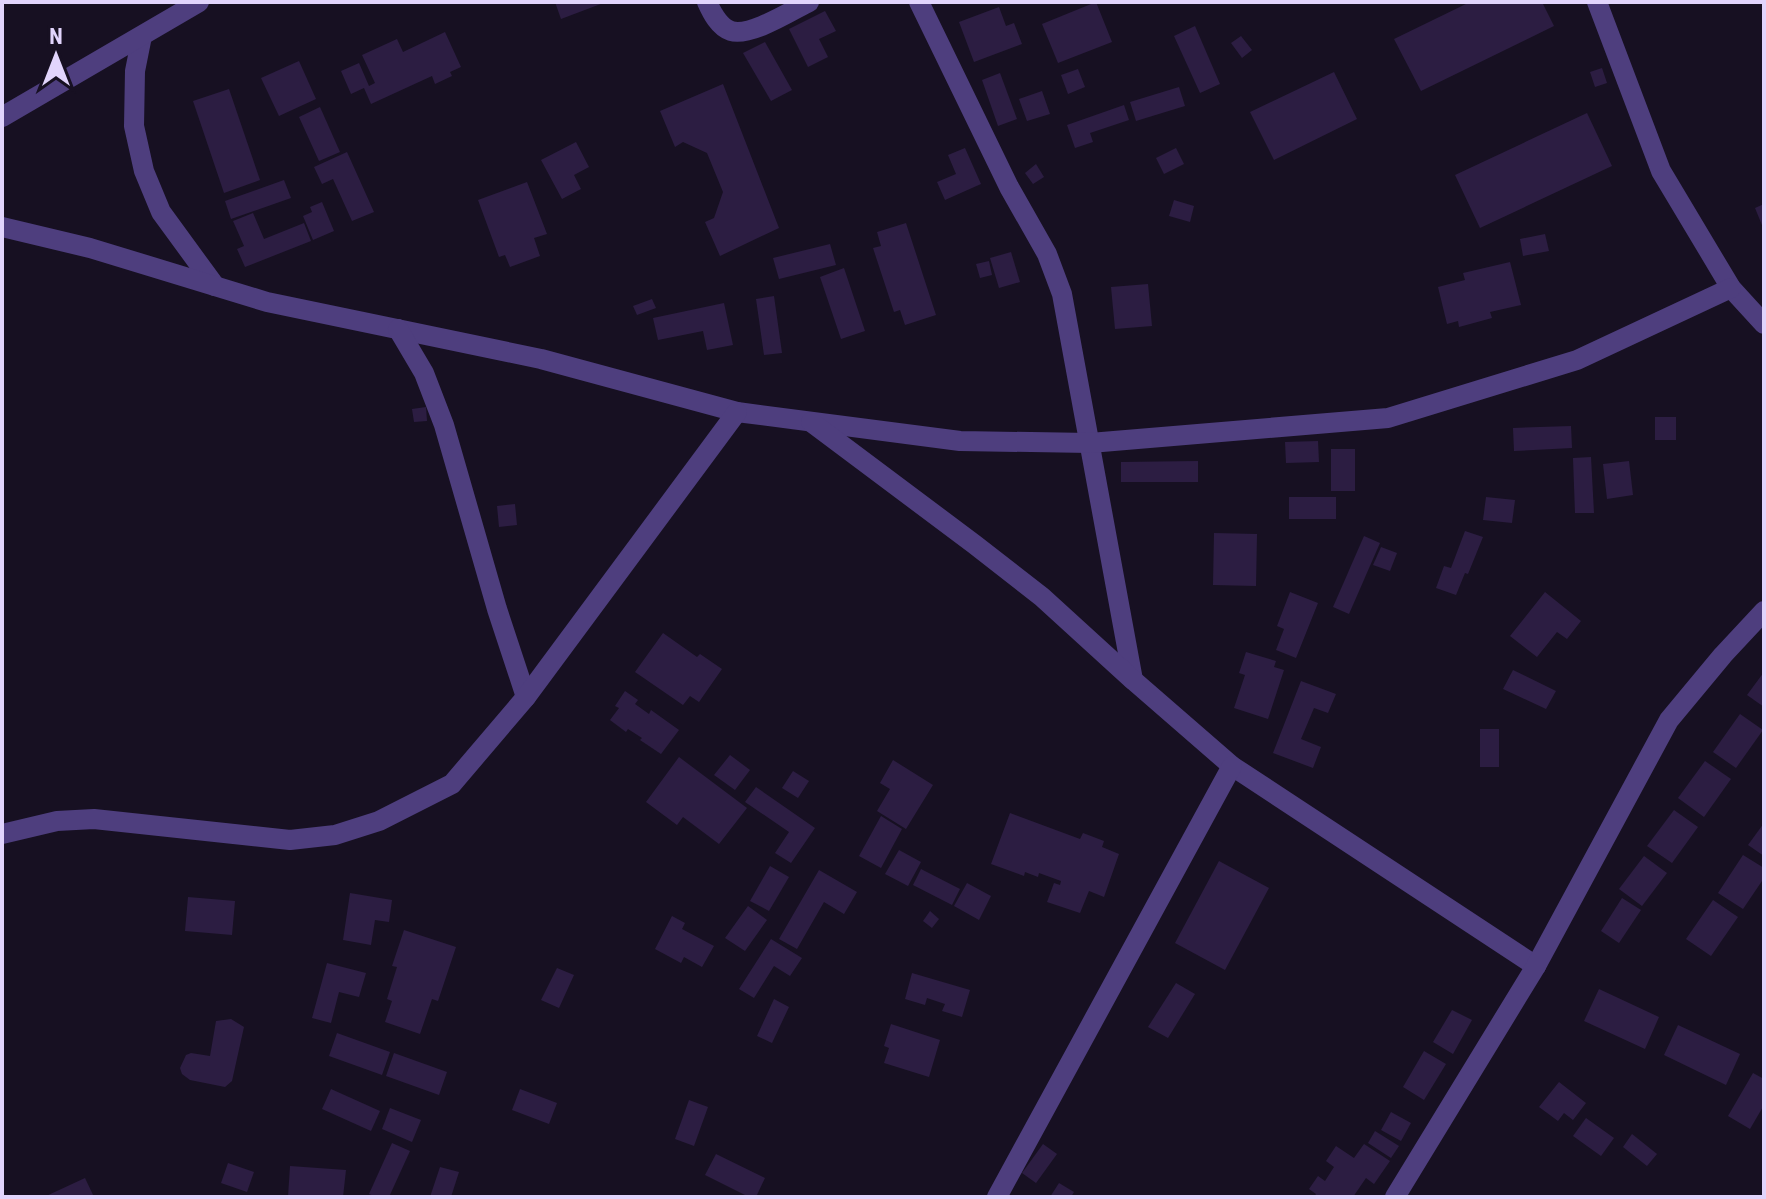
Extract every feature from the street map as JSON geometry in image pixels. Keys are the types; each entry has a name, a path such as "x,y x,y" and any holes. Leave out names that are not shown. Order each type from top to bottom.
{"street":[{"path":"2,117 199,2"},
{"path":"707,2 716,20 730,31 748,32 809,2"},
{"path":"919,2 1009,187 1047,254 1062,294 1133,680"},
{"path":"1597,2 1661,171 1731,288 1764,324"},
{"path":"142,36 135,71 134,126 144,171 161,212 215,286"},
{"path":"2,227 90,248 267,302 541,359 737,412 960,441 1090,443 1388,418 1577,360 1731,288"},
{"path":"398,329 424,373 444,425 526,697"},
{"path":"2,834 57,821 94,819 290,840 335,835 379,821 452,784 526,697 737,412"},
{"path":"807,420 1042,597 1232,766 1536,966"},
{"path":"1395,1197 1536,966 1669,720 1764,611"},
{"path":"997,1197 1232,766"}],"building":[{"path":"555,2 606,2 561,19"},
{"path":"1096,2 1112,42 1058,63 1042,24"},
{"path":"1470,2 1542,2 1554,26 1421,91 1394,39"},
{"path":"999,7 1006,26 1014,23 1022,44 974,62 959,22"},
{"path":"825,11 836,31 819,39 828,57 808,67 789,29"},
{"path":"1195,26 1220,84 1200,93 1174,36"},
{"path":"445,32 461,67 450,72 452,76 435,84 432,76 371,104 364,88 351,94 341,71 359,63 369,86 375,83 362,55 397,39 403,52"},
{"path":"1241,36 1252,50 1242,58 1231,43"},
{"path":"765,42 792,90 771,101 743,53"},
{"path":"299,61 316,99 279,116 261,78"},
{"path":"1602,68 1607,83 1595,87 1590,72"},
{"path":"1078,69 1085,87 1068,94 1061,75"},
{"path":"1334,72 1357,119 1274,160 1250,112"},
{"path":"1000,73 1017,119 998,126 982,80"},
{"path":"723,84 779,228 720,256 705,222 714,218 723,192 707,153 683,142 675,147 660,111"},
{"path":"1179,87 1185,106 1136,121 1130,102"},
{"path":"229,89 260,180 224,193 193,101"},
{"path":"1042,91 1050,114 1027,121 1019,99"},
{"path":"1124,105 1129,120 1090,133 1093,142 1075,148 1067,125"},
{"path":"320,107 340,152 319,161 299,117"},
{"path":"1587,113 1612,166 1480,228 1455,175"},
{"path":"576,142 589,167 574,175 581,189 562,199 541,160"},
{"path":"965,148 981,184 945,200 937,182 956,174 948,155"},
{"path":"1176,148 1184,164 1164,174 1156,158"},
{"path":"347,152 374,212 352,221 333,179 322,184 314,167"},
{"path":"1036,164 1044,177 1033,184 1025,173"},
{"path":"284,180 291,198 231,219 225,201"},
{"path":"527,182 547,234 534,238 540,256 510,267 505,255 499,257 478,200"},
{"path":"1174,200 1194,206 1190,222 1169,216"},
{"path":"322,202 334,231 313,240 303,216 312,212 310,207"},
{"path":"1764,204 1764,230 1755,208"},
{"path":"253,213 264,239 304,223 311,241 245,267 237,249 244,246 233,221"},
{"path":"906,223 936,315 905,325 900,310 894,312 873,248 881,246 877,232"},
{"path":"1545,234 1549,251 1523,256 1520,239"},
{"path":"830,244 836,265 779,279 773,258"},
{"path":"1011,252 1020,282 999,288 990,258"},
{"path":"989,261 992,275 980,278 976,264"},
{"path":"1510,262 1521,305 1490,312 1492,318 1459,327 1458,321 1447,324 1438,287 1465,280 1463,273"},
{"path":"844,268 865,331 841,339 820,277"},
{"path":"1148,284 1152,326 1115,329 1111,287"},
{"path":"774,296 782,353 764,355 756,299"},
{"path":"652,299 656,308 637,315 633,306"},
{"path":"724,303 733,345 707,350 703,331 658,340 653,318"},
{"path":"426,407 427,421 414,422 412,409"},
{"path":"1655,417 1676,417 1676,440 1655,440"},
{"path":"1571,426 1572,448 1514,451 1513,428"},
{"path":"1318,441 1319,462 1286,463 1285,442"},
{"path":"1331,449 1355,449 1355,491 1331,491"},
{"path":"1591,457 1594,513 1575,513 1573,458"},
{"path":"1198,461 1198,482 1121,482 1121,462"},
{"path":"1629,461 1633,495 1607,499 1603,464"},
{"path":"1289,497 1336,497 1336,519 1289,519"},
{"path":"1486,497 1515,500 1512,523 1483,520"},
{"path":"515,504 517,525 499,527 497,506"},
{"path":"1465,531 1483,537 1456,595 1436,588 1444,566 1451,568"},
{"path":"1214,533 1257,534 1256,586 1213,585"},
{"path":"1364,536 1380,543 1349,614 1333,607"},
{"path":"1381,547 1397,553 1390,571 1373,565"},
{"path":"1290,592 1318,603 1296,658 1276,650 1284,629 1277,626"},
{"path":"1545,592 1581,621 1567,639 1557,632 1537,657 1510,636"},
{"path":"663,633 697,657 700,654 722,669 699,702 690,696 683,705 635,672"},
{"path":"1246,652 1276,661 1274,667 1284,670 1268,719 1234,708 1245,675 1239,673"},
{"path":"1513,670 1556,691 1546,709 1503,689"},
{"path":"1764,672 1764,707 1747,695"},
{"path":"1301,681 1336,694 1328,713 1314,708 1301,739 1321,747 1313,768 1273,753"},
{"path":"625,691 638,700 635,704 649,714 651,710 679,730 661,754 640,740 642,738 628,729 626,732 610,720 619,708 615,706"},
{"path":"1740,714 1763,730 1736,768 1713,752"},
{"path":"1480,729 1499,729 1499,767 1480,767"},
{"path":"730,755 750,770 735,790 714,775"},
{"path":"679,757 747,808 719,844 683,817 677,825 646,802"},
{"path":"893,760 933,785 906,829 877,811 890,789 880,783"},
{"path":"1705,761 1731,779 1704,817 1678,798"},
{"path":"793,771 809,781 798,798 782,788"},
{"path":"756,787 815,828 791,863 775,853 789,832 745,802"},
{"path":"1674,810 1698,827 1672,863 1647,846"},
{"path":"1010,813 1080,839 1083,833 1104,841 1102,847 1119,854 1104,897 1089,891 1080,913 1047,902 1054,883 1060,885 1061,881 1039,873 1038,877 1025,872 1024,876 991,864"},
{"path":"881,816 902,829 881,868 859,856"},
{"path":"1764,823 1764,856 1748,845"},
{"path":"899,850 921,862 908,886 885,874"},
{"path":"1743,855 1764,868 1764,878 1743,909 1718,893"},
{"path":"1644,856 1667,873 1642,906 1619,889"},
{"path":"1219,861 1269,888 1225,970 1175,943"},
{"path":"770,866 789,877 769,911 750,901"},
{"path":"921,869 960,889 952,905 913,885"},
{"path":"819,870 857,892 844,914 824,902 797,949 779,939"},
{"path":"967,883 991,896 979,920 954,906"},
{"path":"350,893 392,900 389,922 375,920 371,945 343,940"},
{"path":"188,897 235,901 232,935 185,931"},
{"path":"1622,898 1641,910 1619,943 1601,931"},
{"path":"1713,900 1738,917 1711,956 1686,939"},
{"path":"748,906 767,920 745,951 725,938"},
{"path":"930,911 939,919 932,928 923,921"},
{"path":"672,916 685,923 682,929 714,946 702,967 684,957 681,963 655,949"},
{"path":"404,930 456,947 438,1001 432,999 420,1034 385,1022 392,1001 387,999 397,967 392,966"},
{"path":"771,939 802,958 790,976 774,966 754,998 739,989"},
{"path":"327,963 366,973 359,997 339,992 331,1023 312,1018"},
{"path":"557,968 574,975 559,1008 541,1000"},
{"path":"912,973 970,990 962,1017 942,1011 945,1004 927,998 925,1005 905,999"},
{"path":"1176,983 1195,994 1168,1038 1148,1027"},
{"path":"1599,989 1659,1017 1645,1049 1584,1021"},
{"path":"774,999 789,1007 772,1043 757,1036"},
{"path":"1452,1010 1472,1020 1453,1054 1433,1042"},
{"path":"231,1019 244,1027 232,1081 225,1087 190,1080 182,1074 180,1068 186,1055 210,1056 216,1021"},
{"path":"891,1024 940,1040 929,1077 884,1063 889,1048 884,1046"},
{"path":"1678,1025 1740,1054 1726,1085 1664,1055"},
{"path":"337,1033 390,1052 382,1075 329,1056"},
{"path":"1424,1051 1446,1064 1424,1100 1403,1087"},
{"path":"394,1053 447,1072 439,1095 386,1076"},
{"path":"1753,1073 1764,1079 1764,1105 1750,1129 1728,1116"},
{"path":"1559,1082 1586,1103 1573,1120 1564,1113 1558,1121 1539,1107"},
{"path":"331,1089 380,1111 371,1131 322,1109"},
{"path":"520,1089 557,1103 549,1124 512,1110"},
{"path":"689,1100 708,1107 694,1146 675,1139"},
{"path":"390,1108 421,1120 412,1142 382,1129"},
{"path":"1391,1112 1411,1123 1401,1141 1381,1130"},
{"path":"1586,1118 1614,1138 1601,1156 1573,1136"},
{"path":"1375,1131 1399,1146 1391,1158 1368,1143"},
{"path":"1632,1134 1657,1154 1647,1166 1623,1147"},
{"path":"392,1143 410,1151 389,1197 376,1197 369,1194"},
{"path":"1043,1144 1057,1154 1036,1183 1022,1173"},
{"path":"1364,1144 1390,1161 1374,1184 1366,1178 1353,1197 1314,1197 1316,1194 1309,1189 1318,1176 1325,1181 1334,1167 1326,1161 1336,1146 1354,1158"},
{"path":"716,1154 765,1178 756,1197 749,1197 705,1175"},
{"path":"228,1163 254,1172 247,1192 221,1183"},
{"path":"290,1166 346,1170 343,1197 288,1197"},
{"path":"440,1167 459,1172 451,1197 430,1197"},
{"path":"85,1178 94,1197 44,1197"},
{"path":"1059,1183 1074,1192 1071,1197 1050,1197"}]}
